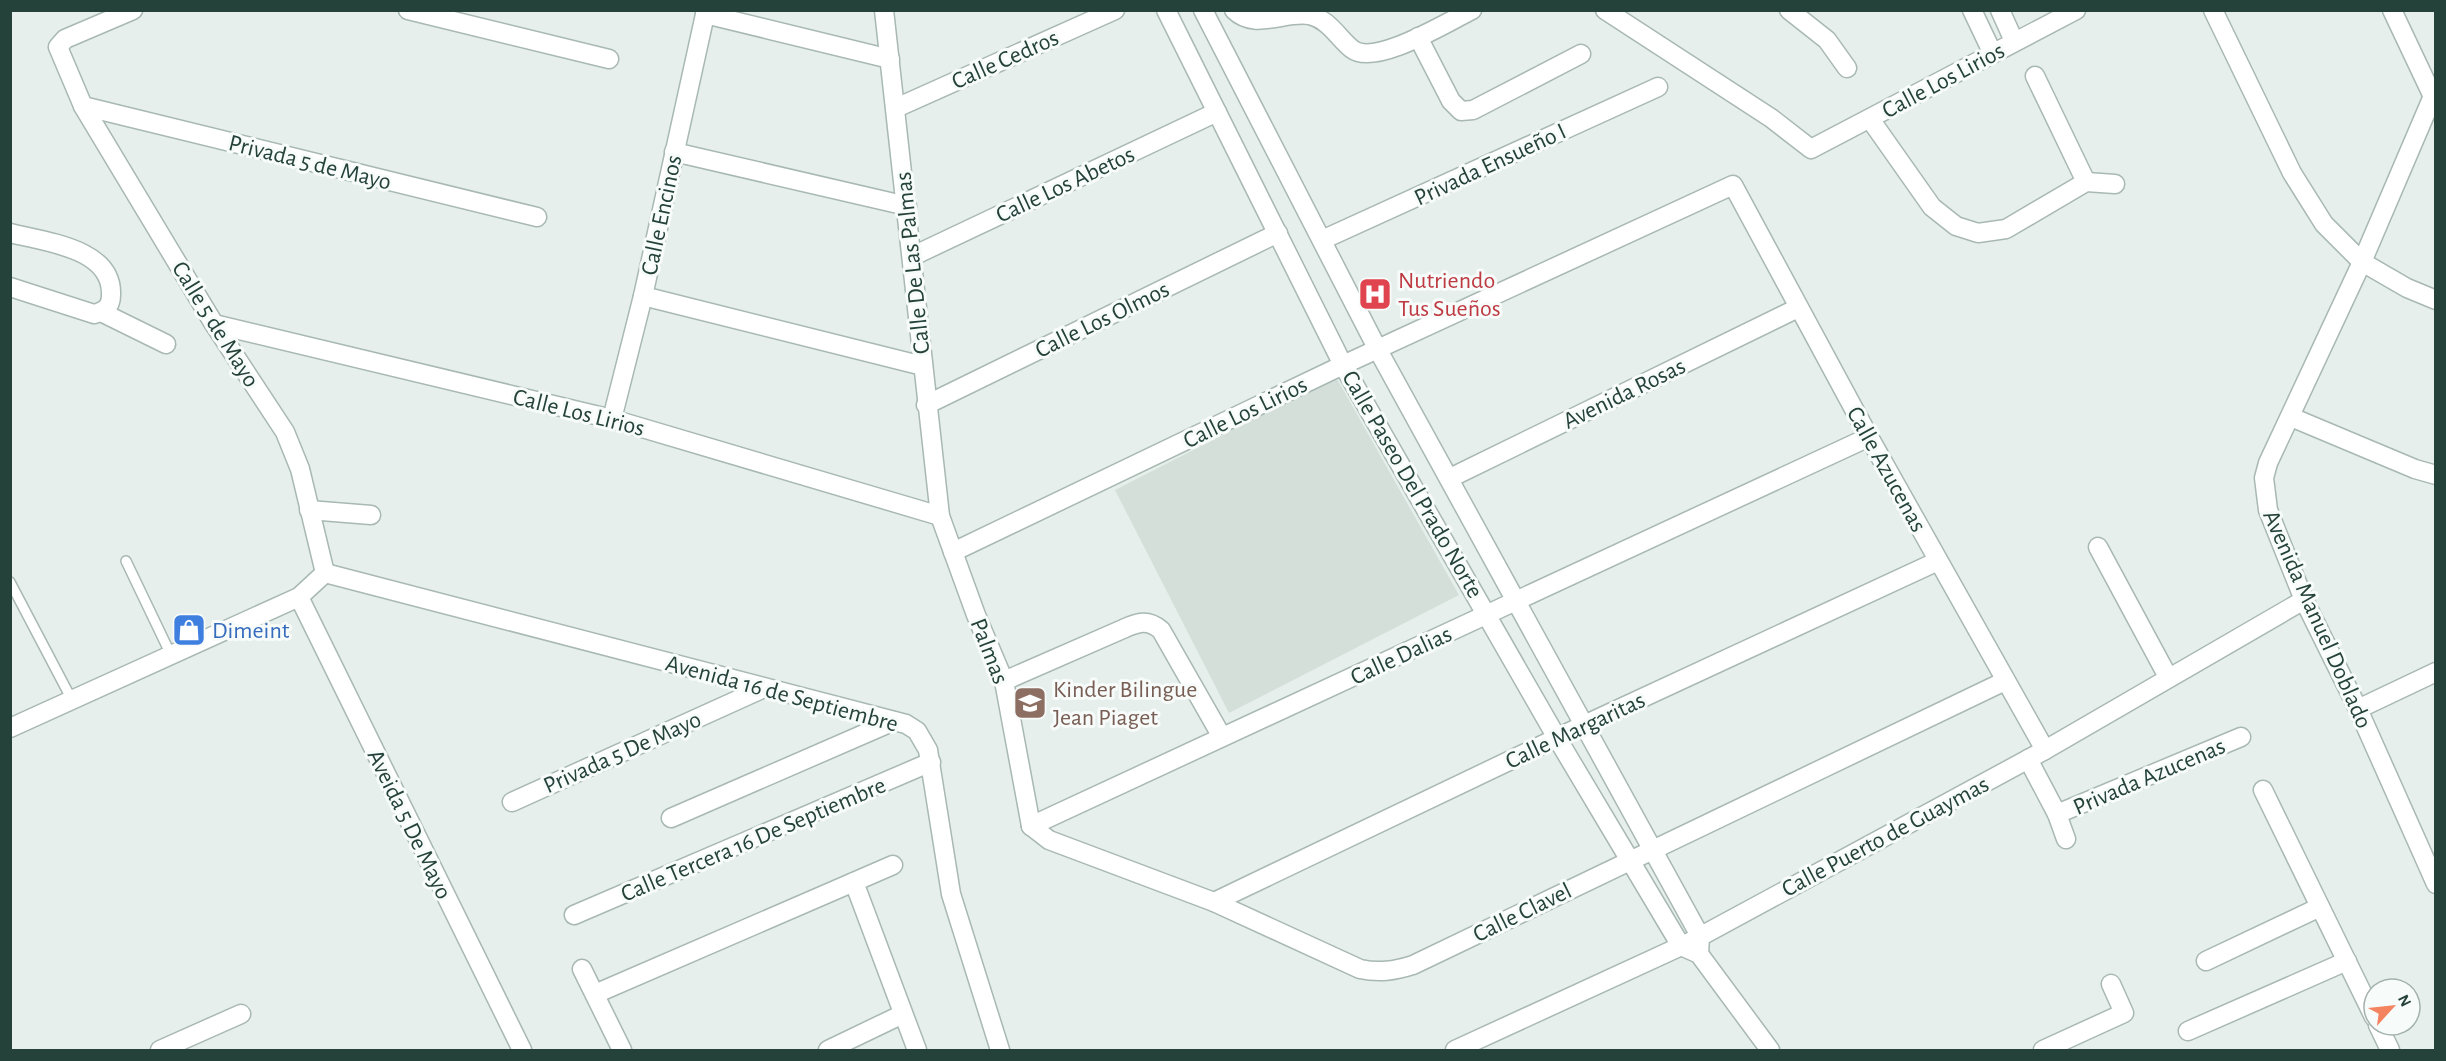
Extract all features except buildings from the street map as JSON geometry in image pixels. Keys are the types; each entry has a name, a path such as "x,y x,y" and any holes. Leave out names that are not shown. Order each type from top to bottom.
{"street":[{"name":"Calle 5 de Mayo","path":"133,10 71,36 58,47 60,56 83,106 214,324 285,432 300,469 325,573"},
{"path":"408,10 609,58"},
{"name":"Calle De Las Palmas","path":"884,10 940,516"},
{"name":"Calle Cedros","path":"896,108 1115,10"},
{"name":"Calle Paseo Del Prado Norte","path":"1166,10 1344,365 1489,615 1557,738 1681,946"},
{"name":"Calle Paseo Del Prado Norte","path":"1203,10 1378,350 1584,725 1700,945 1770,1050"},
{"path":"1234,10 1242,18 1256,21 1296,15 1317,17 1362,54 1379,53 1418,37 1472,10"},
{"name":"Calle Los Lirios","path":"1605,10 1772,118 1811,149 1992,52 2076,10"},
{"path":"1789,10 1827,40 1847,68"},
{"path":"1972,10 1992,52"},
{"path":"2000,10 2014,41"},
{"path":"2213,10 2307,201 2324,224 2362,262 2408,288 2436,300"},
{"path":"2392,10 2434,94"},
{"path":"706,12 890,59"},
{"name":"Calle Encinos","path":"612,419 643,296 706,12"},
{"path":"1418,37 1451,100 1461,111 1473,110 1581,54"},
{"path":"2035,76 2086,182"},
{"name":"Privada Ensueño I","path":"1322,240 1658,87"},
{"name":"Avenida Manuel Doblado","path":"2434,94 2362,262 2268,463 2264,478 2268,510 2304,600 2358,709 2436,884"},
{"name":"Privada 5 de Mayo","path":"83,106 537,217"},
{"name":"Calle Los Abetos","path":"913,256 1217,112"},
{"path":"1870,119 1932,207 1956,226 1978,233 2006,229 2086,182 2115,184"},
{"path":"674,152 907,206"},
{"name":"Calle Los Lirios","path":"953,552 1344,365 1733,185"},
{"name":"Calle Azucenas","path":"1733,185 1869,437 2045,750"},
{"path":"10,232 90,256 104,269 112,289 111,302 101,312"},
{"name":"Calle Los Olmos","path":"926,405 1278,233"},
{"path":"10,287 81,311 101,312 166,344"},
{"path":"643,296 922,366"},
{"name":"Avenida Rosas","path":"1450,478 1798,308"},
{"name":"Calle Los Lirios","path":"214,324 612,419 940,516"},
{"path":"2291,417 2415,470 2436,474"},
{"name":"Calle Dalias","path":"1031,826 1869,437"},
{"path":"309,510 371,515"},
{"name":"Palmas","path":"940,516 976,615 1004,681 1031,826"},
{"path":"2098,548 2168,677"},
{"name":"Calle Margaritas","path":"1214,902 1584,725 1938,561"},
{"path":"12,724 72,700 299,597 325,573"},
{"name":"Avenida 16 de Septiembre","path":"325,573 906,724 917,731 923,738 931,762 951,894 1000,1050"},
{"name":"Aveida 5 De Mayo","path":"299,597 522,1050"},
{"name":"Calle Puerto de Guaymas","path":"1455,1050 1681,946 1700,945 2304,600"},
{"path":"1004,681 1123,628 1140,622 1148,622 1161,630 1222,737"},
{"path":"2358,709 2436,672"},
{"name":"Calle Clavel","path":"1031,826 1049,840 1214,902 1360,969 1376,972 1413,965 2005,681"},
{"name":"Privada 5 De Mayo","path":"512,802 764,688"},
{"path":"671,818 894,721"},
{"name":"Privada Azucenas","path":"2057,814 2241,737"},
{"path":"2028,759 2057,814 2066,839"},
{"name":"Calle Tercera 16 De Septiembre","path":"574,915 931,762"},
{"path":"2263,790 2362,992"},
{"path":"595,994 893,865"},
{"path":"854,882 916,1050"},
{"path":"2206,961 2320,907"},
{"path":"2188,1030 2347,961"},
{"path":"582,969 622,1050"},
{"path":"2043,1050 2124,1013 2111,984"},
{"path":"160,1050 241,1014"},
{"path":"828,1050 903,1014"}],"lane":[{"path":"126,561 171,655"},
{"path":"10,582 72,700"}],"shaded area":[{"path":"1336,377 1459,595 1229,713 1115,490"}],"place":[{"name":"Nutriendo Tus Sueños","path":"1375,294"},
{"name":"Dimeint","path":"189,630"},
{"name":"Kinder Bilingue Jean Piaget","path":"1030,703"}]}
